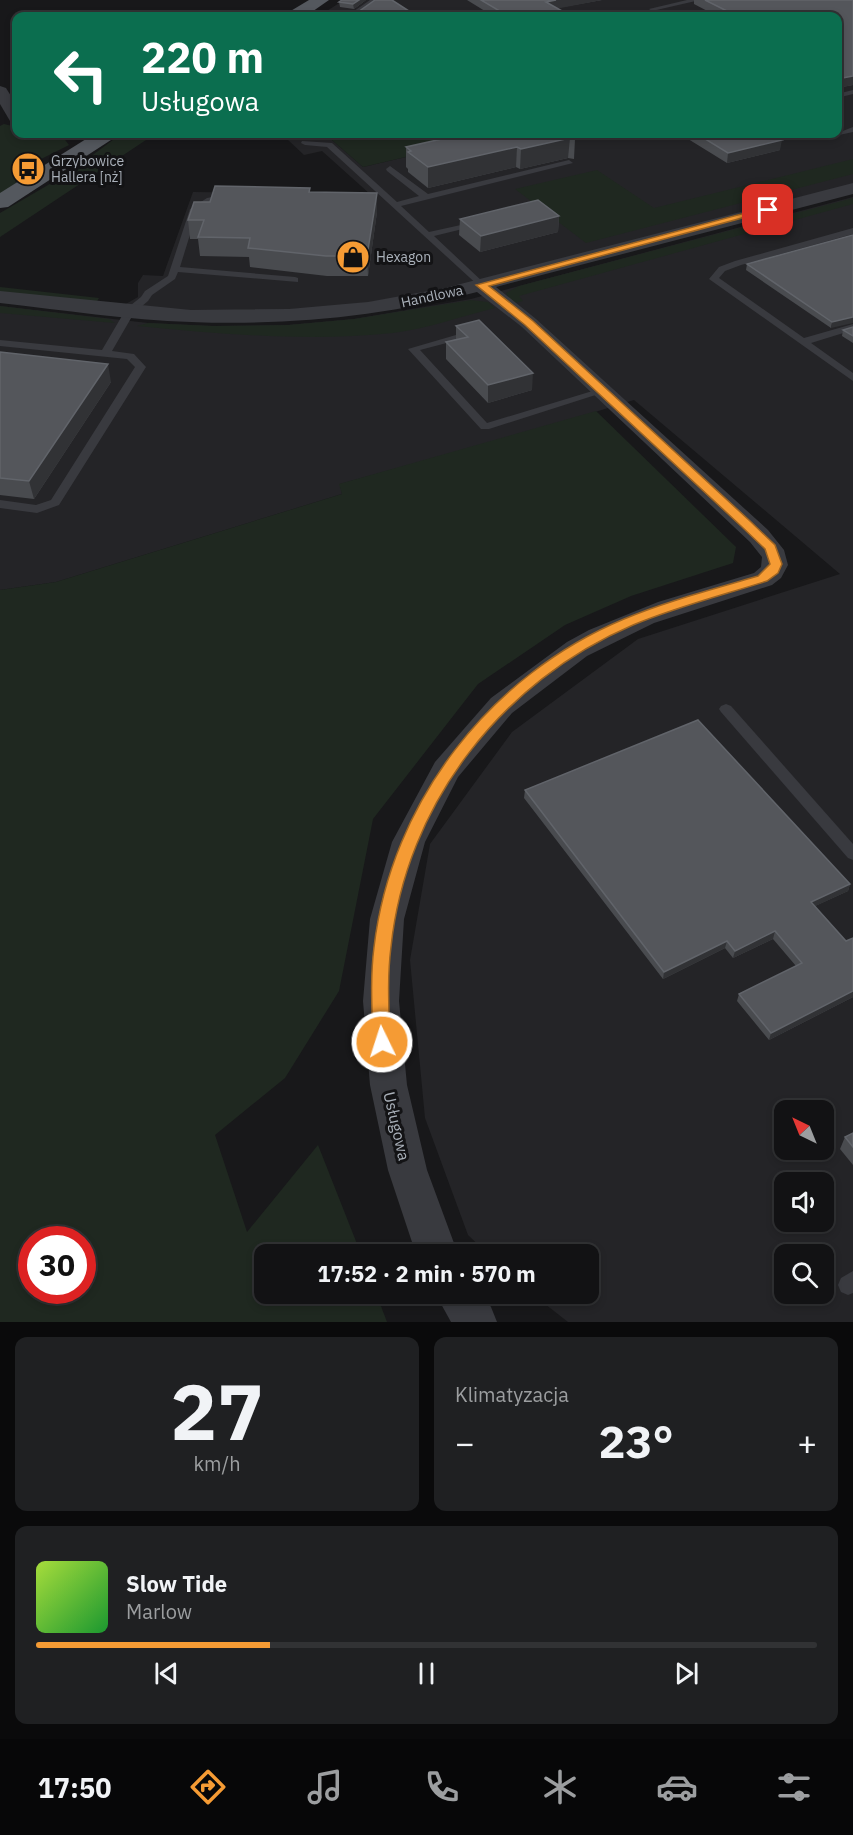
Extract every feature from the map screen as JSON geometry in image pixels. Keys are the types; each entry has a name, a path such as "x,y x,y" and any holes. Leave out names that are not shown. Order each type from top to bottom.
{"main road":[{"path":"302,12 321,0"},
{"path":"0,202 99,138"}],"street":[{"path":"0,91 10,116"},
{"name":"Handlowa","path":"0,297 191,316 300,315 402,303 481,285 853,188"},
{"name":"Usługowa","path":"433,1244 413,1189 392,1108 380,1023 380,980 388,909 400,864 423,810 444,775 476,732 514,693 557,661 627,622 680,603 763,579 776,564 771,548 764,541 529,323 481,285"},
{"path":"464,1304 476,1322"}],"lane":[{"path":"356,12 375,0"},
{"path":"652,9 697,0"},
{"path":"305,143 329,145 481,285"},
{"path":"395,205 569,163"},
{"path":"390,169 426,197"},
{"path":"106,353 130,311 148,293 172,278 193,211 210,200 244,197"},
{"path":"427,236 489,220"},
{"path":"853,231 738,263 722,269 714,279 853,378"},
{"path":"175,269 295,280"},
{"path":"803,342 853,327"},
{"path":"484,330 413,349 485,427 603,392"},
{"path":"0,343 130,356 141,367 55,502 37,509 0,504"},
{"path":"726,709 853,854"}],"shaded area":[{"path":"344,0 853,0 853,185 452,289 345,306 240,312 159,309 124,305 138,297 138,283 143,275 163,276 193,192 370,194 322,151 304,155 287,139 330,138 363,167 487,138 842,138 842,12 325,12"},
{"path":"4,124 12,126 12,138 64,138 69,145 31,164 14,177 16,183 0,195 0,126"},
{"path":"116,138 149,138 0,237 0,213 67,174"},
{"path":"330,138 487,138 363,167"},
{"path":"853,159 853,174 586,243 515,189 597,170 654,208"},
{"path":"853,197 853,1322 568,1322 545,1304 599,1304 599,1244 477,1244 468,1235 425,1118 410,960 430,844 512,732 638,639 840,574 634,400 340,484 342,494 56,582 0,590 0,306 148,323 213,326 288,325 354,319 471,299"},
{"path":"853,198 853,204 519,296 523,301 511,304 506,293 519,286"},
{"path":"0,287 99,298 96,303 0,293"},
{"path":"471,300 488,302 495,308 419,329 361,336 265,336 137,326 148,323 213,326 288,325 354,319"},
{"path":"0,306 109,319 115,323 0,313"},
{"path":"596,411 736,547 733,563 631,596 565,625 478,684 373,819 339,991 285,1078 215,1135 247,1232 318,1145 357,1244 254,1244 254,1304 380,1304 387,1322 0,1322 0,590 56,582 342,494 339,484"}],"building":[{"path":"359,0 353,4 339,2"},
{"path":"375,0 392,0 410,12 365,12 361,10"},
{"path":"481,0 556,0 546,2 564,12 501,12"},
{"path":"705,0 853,0 853,76 842,78 842,12 729,12"},
{"path":"446,138 570,138 428,167 408,152 411,151 406,147"},
{"path":"704,138 778,138 782,140 728,153"},
{"path":"215,186 310,188 309,192 377,193 367,256 326,256 248,248 250,238 198,237 204,220 188,220 194,202 210,202"},
{"path":"538,200 559,216 481,236 460,219"},
{"path":"853,235 853,317 832,322 747,264"},
{"path":"479,320 533,373 488,385 446,342 468,337 456,326"},
{"path":"853,327 853,336 843,330"},
{"path":"0,352 108,364 29,481 0,478"},
{"path":"698,720 850,884 811,902 846,941 853,938 853,991 771,1033 739,994 802,963 775,931 735,951 727,941 664,972 525,790"},
{"path":"853,1133 853,1147 845,1137"}],"place":[{"name":"Grzybowice Hallera [nż]","path":"28,169"},
{"name":"Hexagon","path":"353,257"}],"route":[{"path":"382,1042 380,1023 382,945 397,875 423,810 455,758 476,732 514,693 557,661 604,633 656,611 763,579 776,564 771,548 746,524 529,323 481,285 768,210"}]}
